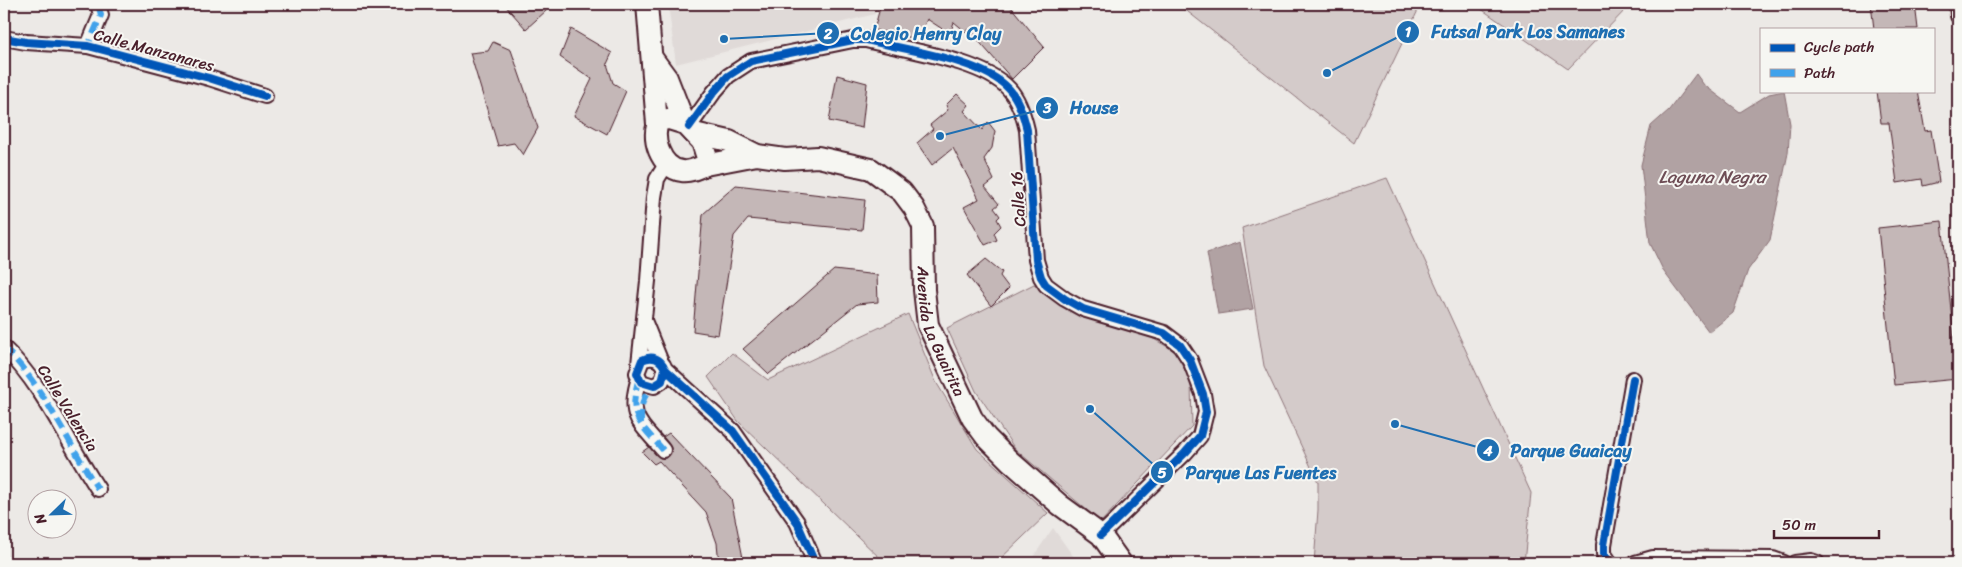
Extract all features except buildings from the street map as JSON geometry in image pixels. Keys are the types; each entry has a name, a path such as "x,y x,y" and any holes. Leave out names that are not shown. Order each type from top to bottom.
{"street":[{"path":"88,46 101,15 98,4"},
{"path":"647,4 653,60 657,143 667,163 657,179 654,197 639,378 633,408 641,423 663,450"},
{"path":"1957,4 1958,16"},
{"name":"Calle Manzanares","path":"4,38 26,42 88,46 209,78 265,96"},
{"name":"Calle 16","path":"689,128 728,76 751,61 854,40 866,40 984,70 1010,90 1023,115 1027,130 1036,260 1040,277 1046,285 1065,299 1084,308 1148,327 1174,341 1190,360 1203,394 1206,412 1200,436 1101,535"},
{"path":"653,60 667,78 689,128 702,142 706,151 705,165"},
{"name":"Avenida La Guairita","path":"657,124 664,119 729,141 757,155 785,159 818,157 871,169 902,192 914,208 923,226 924,290 928,325 972,418 986,437 1010,461 1060,505 1101,535 1121,563"},
{"name":"Avenida La Guairita","path":"667,163 682,171 757,155"},
{"path":"641,423 641,405 647,391 662,381 663,365 644,320"},
{"name":"Calle Valencia","path":"4,348 17,360 35,387 98,489"},
{"path":"639,364 651,357 663,365 733,431 797,522 815,563"},
{"path":"639,378 645,384 654,386"},
{"path":"1610,563 1604,554 1604,546 1633,379"},
{"path":"1635,563 1653,558 1773,559 1784,563"},
{"path":"1795,563 1812,561 1817,563"}],"shaded area":[{"path":"668,4 877,4 875,14 676,64"},
{"path":"1178,4 1421,4 1354,143"},
{"path":"1474,4 1631,4 1568,69"},
{"path":"1387,178 1531,493 1524,563 1314,563 1318,482 1264,366 1242,228"},
{"path":"1034,284 1070,310 1143,333 1175,351 1191,382 1192,426 1101,522 1015,449 976,391 947,328"},
{"path":"908,314 936,382 977,449 1048,513 996,563 885,563 738,421 708,377 732,353 768,380"},
{"path":"1053,528 1078,563 1029,563"}],"water":[{"name":"Laguna Negra","path":"1696,74 1704,85 1740,112 1769,94 1784,92 1790,124 1788,153 1770,240 1748,270 1733,313 1709,332 1664,272 1650,243 1641,165 1651,126 1669,110"},
{"path":"1240,242 1253,309 1218,314 1207,253"}],"marked path":[{"path":"93,47 88,46 101,15 98,4"},
{"path":"4,348 18,362 43,396 98,489"},
{"path":"639,378 634,402 635,411 647,432 663,450"},
{"path":"641,423 644,398 654,386"}],"cycle path":[{"path":"4,38 26,42 88,46 209,78 265,96"},
{"path":"689,127 728,76 751,61 853,40 866,40 963,63 997,79 1009,89 1013,93 1023,114 1027,130 1036,260 1041,277 1046,285 1083,309 1164,333 1180,345 1190,360 1203,394 1206,412 1200,436 1101,535"},
{"path":"665,369 662,381 654,386 641,382 637,373 642,360 656,358 665,369 733,431 797,522 815,563"},
{"path":"1610,563 1604,554 1604,545 1633,379"}],"place":[{"name":"Colegio Henry Clay","path":"724,39"},
{"name":"Futsal Park Los Samanes","path":"1327,73"},
{"name":"House","path":"940,136"},
{"name":"Parque Las Fuentes","path":"1090,409"},
{"name":"Parque Guaicay","path":"1395,424"}]}
